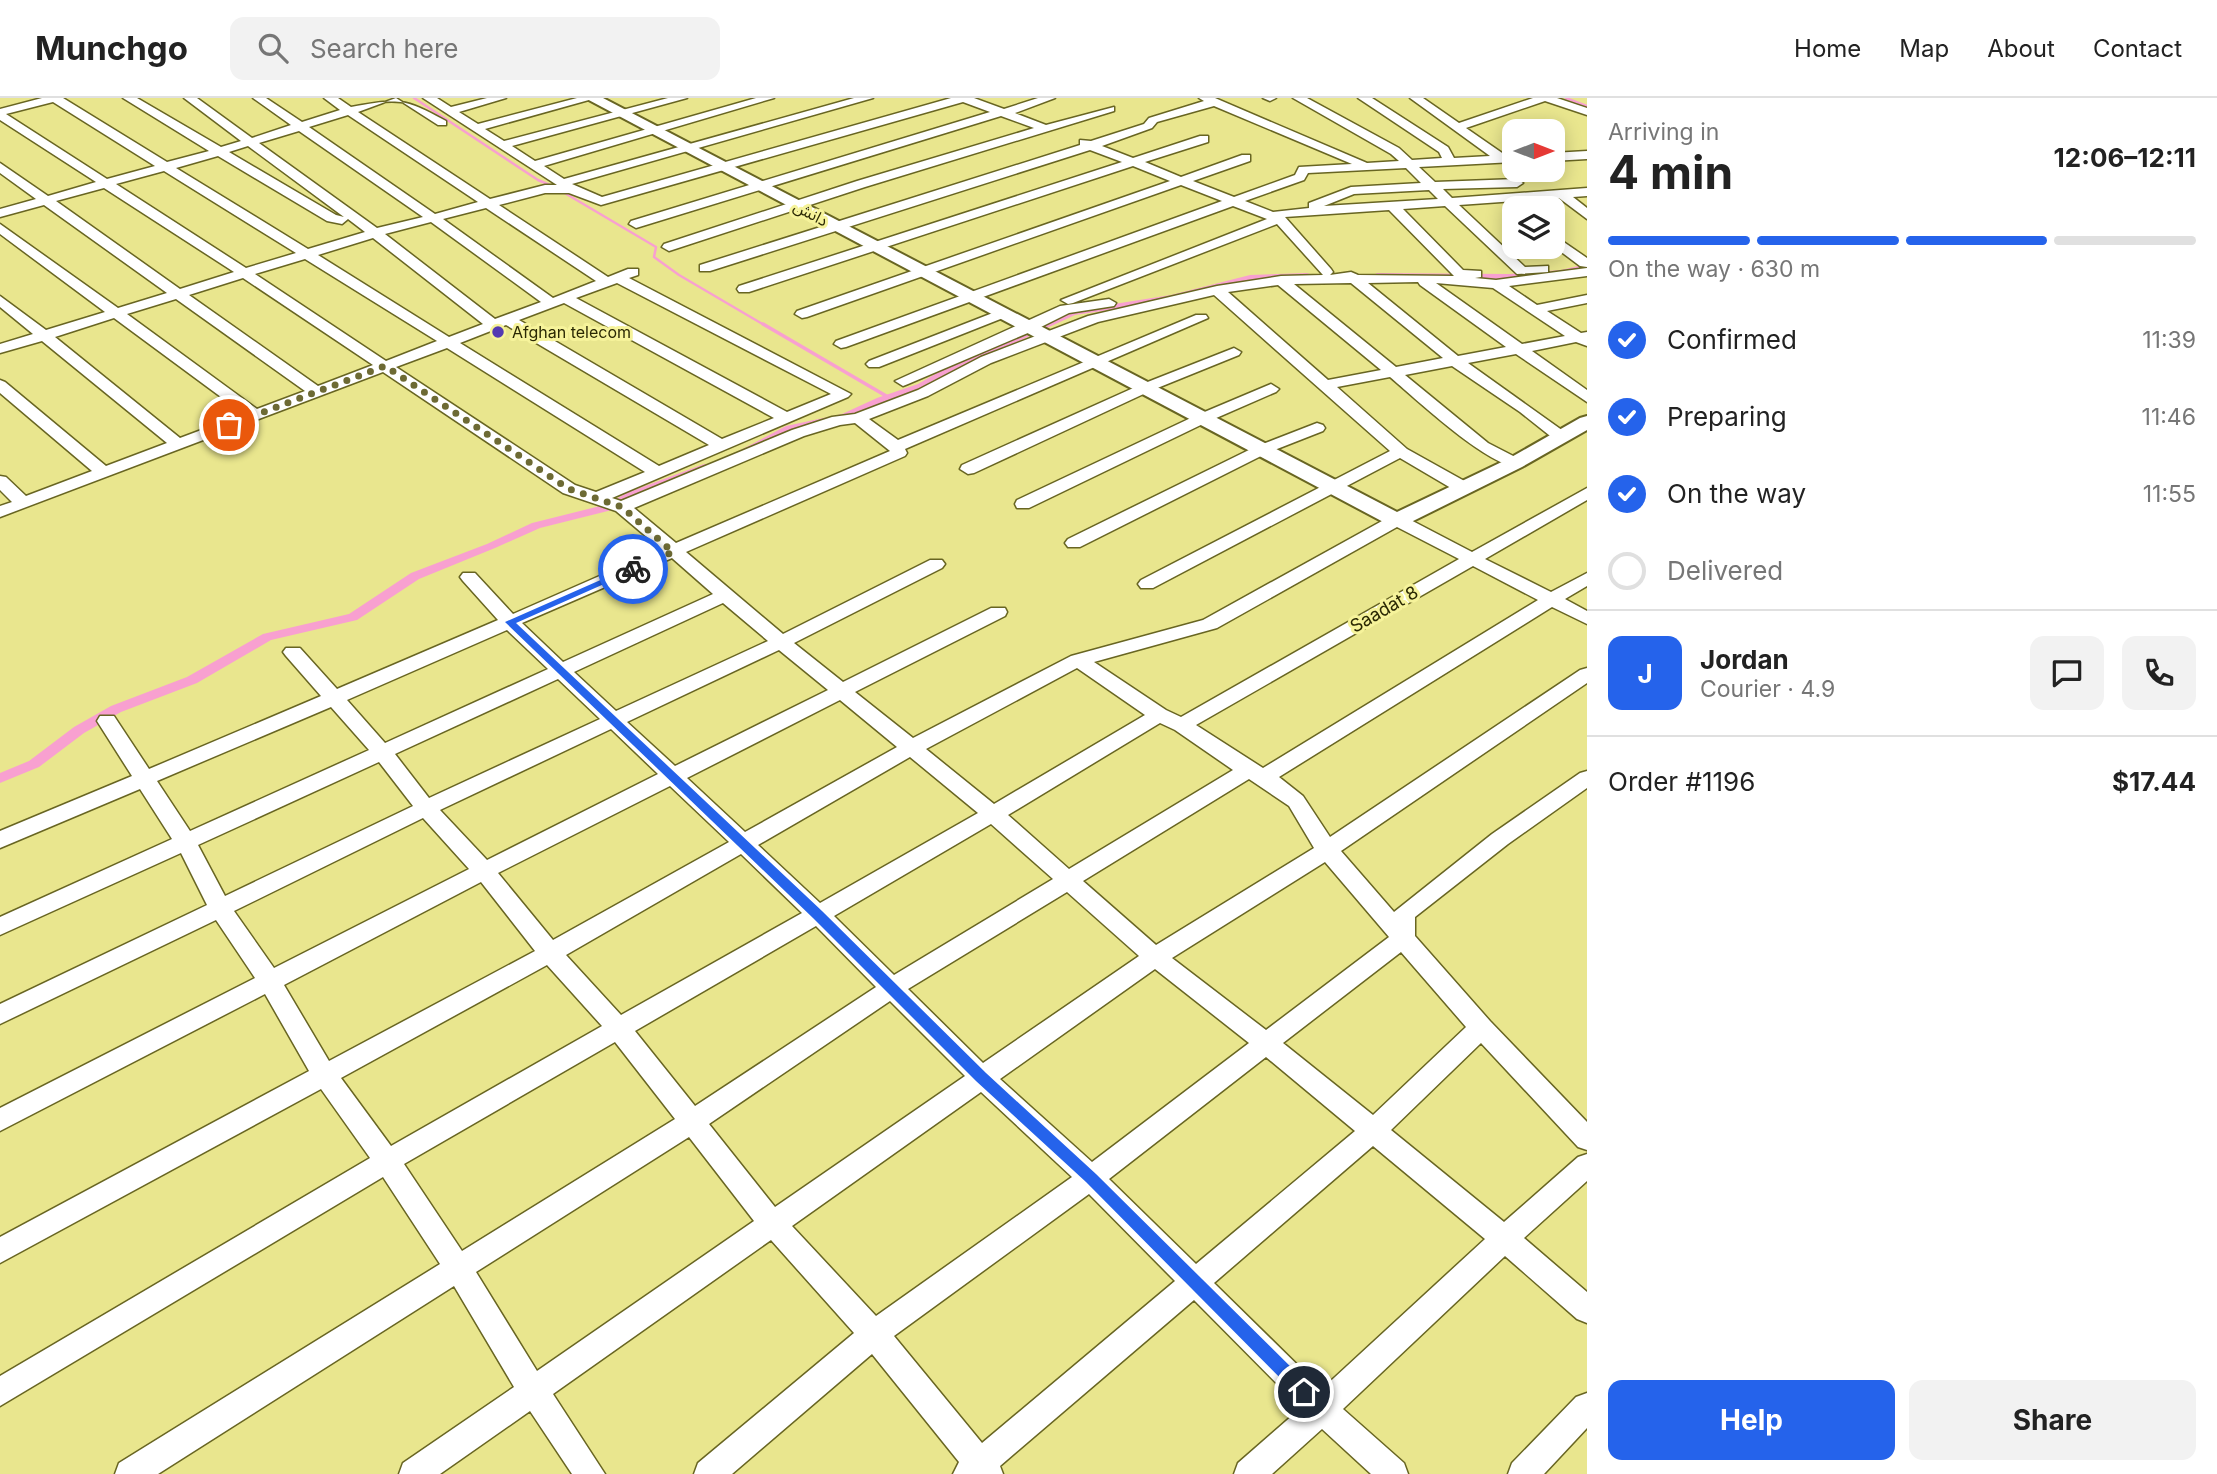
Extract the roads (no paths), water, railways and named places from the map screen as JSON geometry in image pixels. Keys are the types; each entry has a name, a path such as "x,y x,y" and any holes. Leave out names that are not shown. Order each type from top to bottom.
{"main road":[{"name":"دانش","path":"591,98 690,147 795,205 1096,361 1200,419 1397,520"},
{"path":"1397,520 1515,463 1587,422"}],"street":[{"path":"0,113 55,98 656,471"},
{"path":"129,98 332,218 359,222"},
{"path":"190,98 501,322 721,444"},
{"path":"259,98 558,301 786,418"},
{"path":"330,98 491,203 619,278 843,394 597,498"},
{"path":"0,213 221,151 391,98"},
{"path":"402,98 453,130"},
{"path":"429,98 567,186 601,201 964,98 1279,219 1326,272"},
{"path":"449,111 500,98"},
{"path":"476,128 591,98"},
{"path":"503,145 681,98"},
{"path":"534,165 768,98"},
{"path":"0,349 375,233 545,189 567,186 690,147 867,98"},
{"path":"636,223 1049,98"},
{"path":"1299,98 1395,151 1430,187 1522,271"},
{"path":"1364,98 1444,150 1451,163"},
{"path":"1416,98 1502,154"},
{"path":"1458,127 1545,98 1587,112"},
{"path":"705,268 1090,146 1210,100 1363,164"},
{"path":"669,247 795,205 1110,109"},
{"path":"0,113 569,489 622,507 781,642 993,814 1155,957 1267,1044 1503,1237 1587,1310"},
{"path":"744,289 1204,139"},
{"path":"1565,156 1587,155"},
{"path":"802,314 1246,158"},
{"path":"841,344 969,295 1300,177 1303,170 1363,164 1451,163 1502,159"},
{"path":"0,167 316,392"},
{"path":"525,176 545,189"},
{"path":"1304,212 1351,191 1370,188 1587,181"},
{"path":"1534,196 1587,192"},
{"path":"1562,194 1587,215"},
{"path":"1279,219 1278,215 1284,213 1502,198"},
{"path":"1394,207 1459,274 1586,264"},
{"path":"903,381 1024,324 1279,219"},
{"path":"0,228 255,415"},
{"path":"1565,248 1586,264"},
{"path":"622,507 797,433 838,420 858,418 923,393 986,360 1024,324 1093,318 1217,290 1281,280 1422,278 1496,284 1586,264"},
{"path":"874,364 1024,324 1065,309 1162,294 1206,281 1257,273 1326,272 1351,277 1454,360 1560,436"},
{"path":"0,512 619,278"},
{"path":"1422,278 1587,397"},
{"path":"1281,280 1482,446 1515,463"},
{"path":"1496,284 1585,339"},
{"path":"1217,290 1401,452 1462,487"},
{"path":"1537,309 1587,299"},
{"path":"0,300 178,444"},
{"path":"896,447 1201,318"},
{"path":"1325,385 1454,360 1585,339"},
{"path":"968,469 1144,388 1234,352"},
{"path":"0,385 104,473"},
{"path":"1023,504 1271,388"},
{"path":"0,839 334,698 899,453 896,447 858,418"},
{"path":"1074,543 1261,450 1317,428"},
{"path":"1147,584 1382,459 1401,452"},
{"path":"0,481 23,503"},
{"name":"Saadat 8","path":"1182,725 1587,493"},
{"path":"0,1251 550,953 911,748 1078,660 1210,624 1397,520 1587,618"},
{"path":"0,1015 426,808 781,642 936,564"},
{"path":"469,577 510,622 818,914 981,1077 1091,1178 1323,1410 1393,1474"},
{"path":"130,1474 693,1121 892,988 1069,880 1587,578"},
{"path":"0,927 727,594"},
{"path":"0,1121 484,871 998,612"},
{"path":"293,652 382,751 426,808 484,871 550,953 618,1029 772,1223 874,1334 979,1471 1194,1282 1372,1132 1481,1028"},
{"path":"1078,660 1159,715 1182,725 1296,801 1327,850 1403,938 1481,1028 1586,1136"},
{"path":"414,1474 1155,957 1327,850 1587,674"},
{"path":"0,1392 387,1161 993,814 1159,715"},
{"path":"107,721 186,843 221,909 271,983 325,1076 387,1161 458,1268 534,1392 590,1474"},
{"path":"709,1474 874,1334 1091,1178 1403,938 1404,914 1500,839 1587,778"},
{"path":"1250,1474 1323,1410 1503,1237 1587,1165"},
{"path":"1524,1474 1587,1407"}],"waterway":[{"path":"414,98 538,180 552,186"},
{"path":"1566,98 1587,106"},
{"path":"563,192 656,247 654,257 679,275 766,326"},
{"path":"1377,276 1535,276 1587,267"},
{"path":"742,452 790,428 845,416 922,386 953,368 1073,313 1171,298 1250,278 1307,276"},
{"path":"763,324 888,397"},
{"path":"0,778 34,764 79,730 116,709 192,680 267,637 353,617 415,576 536,525 608,508 633,494 704,467"}],"place":[{"name":"Afghan telecom","path":"498,332"}]}
